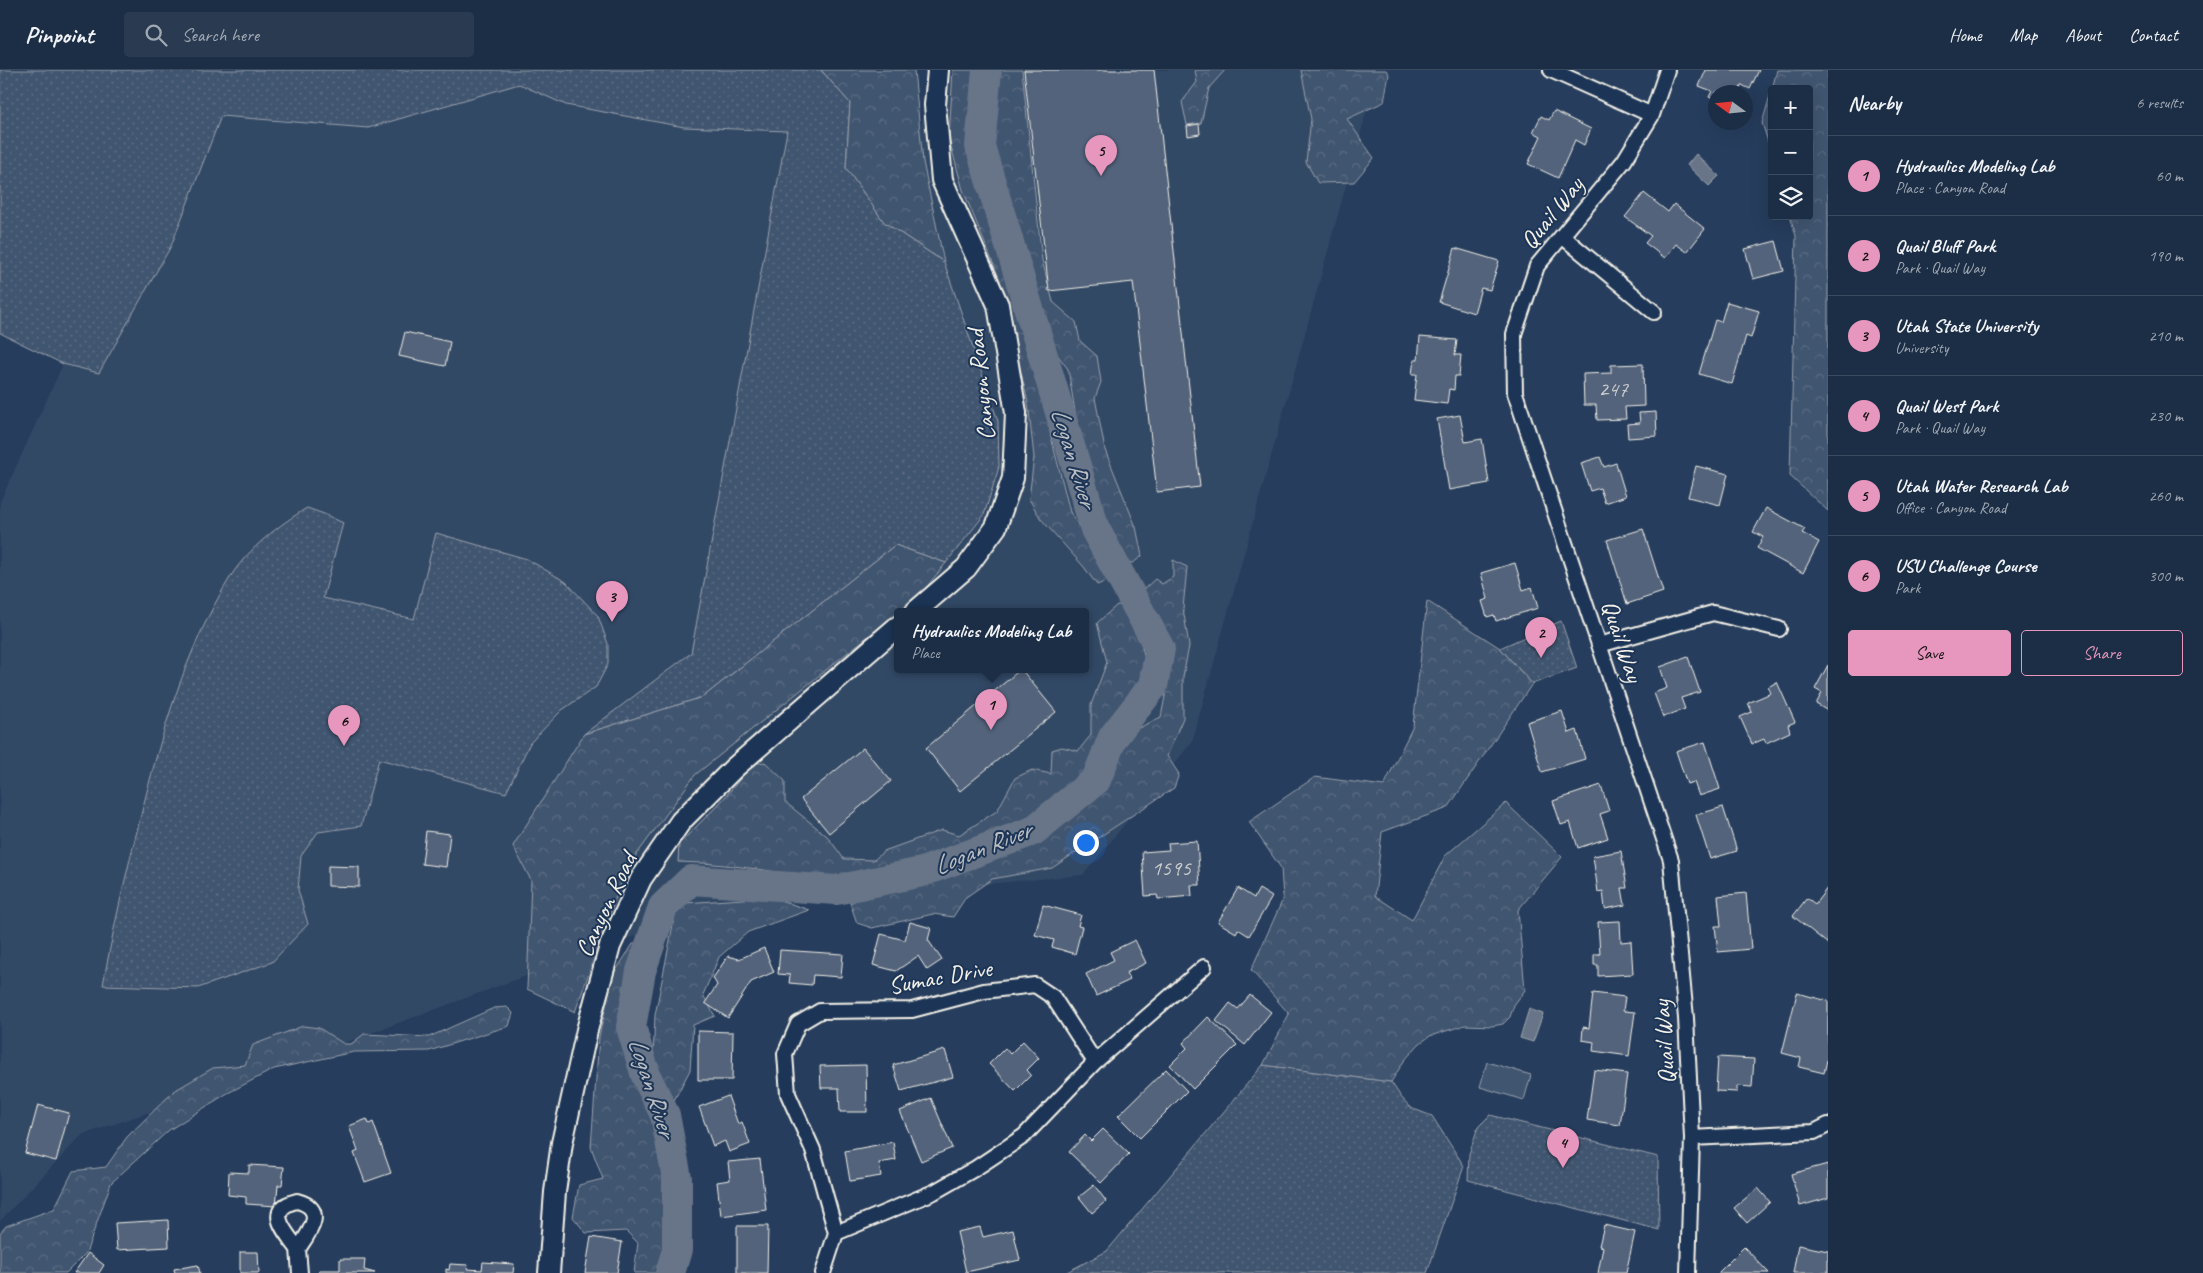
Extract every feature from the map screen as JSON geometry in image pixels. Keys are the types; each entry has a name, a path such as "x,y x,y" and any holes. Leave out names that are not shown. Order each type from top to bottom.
{"street":[{"name":"Canyon Road","path":"919,608 966,568 996,527 1013,478 1016,413 998,305 942,180 935,105 938,70"},
{"path":"1551,70 1652,115"},
{"name":"Quail Way","path":"1667,70 1652,115 1624,161 1537,266 1514,334 1515,394 1671,860 1686,1018 1692,1138 1688,1273"},
{"path":"1562,236 1654,312"},
{"path":"1599,645 1713,613 1779,629"},
{"name":"Canyon Road","path":"549,1273 554,1192 562,1143 587,1030 610,946 641,879 681,821 734,768 894,630"},
{"path":"823,1273 836,1233 934,1192 976,1168 1024,1136 1095,1062 1204,967"},
{"name":"Sumac Drive","path":"836,1233 813,1150 788,1094 785,1054 798,1024 820,1011 912,1010 984,992 1035,985 1052,996 1095,1062"},
{"path":"1692,1138 1814,1132 1828,1125"},
{"path":"298,1249 300,1273"}],"shaded area":[{"path":"66,70 833,70 882,280 935,70 1378,70 1192,742 1083,875 705,910 238,1082 82,1135 0,1221 0,502 63,364 99,372"},
{"path":"1696,154 1719,176 1709,186 1687,165"},
{"path":"1529,1009 1543,1014 1533,1042 1520,1038"}],"green space":[{"path":"0,70 821,70 850,103 846,168 884,222 944,262 998,421 999,467 984,515 946,563 895,545 703,697 584,734 691,653 787,131 684,127 566,105 519,84 368,128 221,116 171,246 99,373 63,364 0,333"},
{"path":"821,70 914,70 923,162 944,262 884,222 846,168 850,103"},
{"path":"953,70 1022,70 1042,260 1053,302 1076,322 1080,341 1097,356 1101,382 1095,398 1105,450 1136,527 1142,556 1133,563 1121,561 1101,532 1085,472 1068,369 1044,337 1022,251 1007,221 997,227 1006,265 1034,344 1051,437 1070,512 1106,569 1107,581 1097,585 1084,567 1041,519 1029,499 1034,457 1028,403 1000,280 963,190 949,139"},
{"path":"1195,70 1225,70 1209,88 1201,123 1187,125 1182,102 1197,82"},
{"path":"1301,70 1386,70 1389,74 1384,102 1347,119 1374,158 1354,182 1318,183 1306,162 1311,119"},
{"path":"1777,70 1828,70 1828,511 1790,476 1796,236 1791,220 1813,220 1813,85 1773,85"},
{"path":"1768,103 1768,142 1762,123"},
{"path":"307,508 343,523 323,598 414,619 436,533 527,559 566,582 598,616 608,644 608,664 596,687 562,710 530,743 506,793 379,759 361,826 318,832 301,856 298,890 308,924 272,962 198,988 103,985 120,902 148,787 176,694 200,633 231,576 246,556 265,538"},
{"path":"895,545 946,563 920,595 904,608 894,608 894,615 695,775 626,869 575,1012 527,989 531,880 513,846 584,734 703,697"},
{"path":"1173,560 1187,567 1183,608 1189,646 1183,677 1183,718 1167,756 1179,774 1174,788 1052,868 992,879 966,897 953,917 933,914 872,928 857,923 850,903 888,886 835,881 731,866 678,862 679,844 720,803 753,764 765,762 785,781 785,802 827,836 844,859 874,860 884,851 942,830 959,835 997,811 1015,778 1032,770 1051,774 1052,750 1062,747 1078,751 1091,735 1091,705 1107,662 1097,623 1117,605 1126,606 1136,625 1147,666 1143,692 1098,751 1098,761 1112,763 1137,729 1161,717 1172,661 1164,626 1143,590 1155,579 1162,584 1173,577"},
{"path":"1427,601 1500,648 1532,684 1448,808 1382,832 1375,896 1412,920 1445,856 1506,803 1562,857 1518,910 1525,990 1514,1005 1510,1017 1503,1024 1492,1026 1465,1025 1430,1036 1419,1044 1404,1061 1391,1082 1263,1065 1289,1014 1251,970 1283,899 1281,868 1249,822 1315,777 1384,786 1413,726"},
{"path":"1561,621 1577,668 1532,684 1500,648"},
{"path":"771,897 809,910 748,932 719,957 703,995 715,1016 693,1025 690,1070 670,1108 653,1107 664,1156 668,1242 661,1273 634,1273 638,1243 626,1231 586,1233 573,1217 579,1185 603,1179 591,1147 599,1037 613,975 633,944 641,944 643,952 634,982 623,1044 647,1060 653,1058 655,1015 676,910 685,903"},
{"path":"507,1007 513,1013 509,1026 429,1051 354,1052 274,1069 226,1094 169,1130 111,1183 86,1253 66,1273 0,1273 0,1233 6,1226 54,1209 73,1171 106,1167 127,1137 174,1091 213,1068 245,1065 253,1045 303,1026 319,1028 344,1044 351,1044 364,1034 429,1037 494,1008"},
{"path":"1487,1062 1531,1075 1524,1100 1480,1087"},
{"path":"1263,1065 1391,1082 1411,1108 1432,1116 1464,1166 1427,1273 1065,1273 1107,1251"},
{"path":"1490,1115 1658,1157 1659,1230 1468,1180 1469,1154 1478,1127"}],"building":[{"path":"1024,70 1154,70 1200,487 1157,492 1133,282 1049,291"},
{"path":"1706,70 1759,70 1752,85 1708,85 1708,89 1699,86"},
{"path":"1554,111 1591,129 1584,145 1575,140 1558,178 1528,164 1541,136 1533,132 1541,116 1549,120"},
{"path":"1199,124 1200,134 1188,136 1187,126"},
{"path":"1644,193 1668,212 1674,204 1705,229 1687,252 1676,244 1665,258 1645,243 1651,236 1625,217"},
{"path":"1776,241 1784,271 1753,279 1745,249"},
{"path":"1455,248 1499,261 1490,290 1481,288 1474,313 1439,302"},
{"path":"1727,302 1759,311 1751,338 1746,336 1732,384 1699,374 1715,320 1721,322"},
{"path":"405,332 450,342 445,366 399,356"},
{"path":"1420,337 1457,340 1455,355 1461,355 1459,376 1455,376 1454,390 1449,389 1447,404 1414,400 1417,374 1412,374 1414,360 1418,360"},
{"path":"1643,364 1644,406 1625,407 1626,419 1597,420 1596,405 1584,405 1583,374 1611,373 1611,365"},
{"path":"1656,412 1657,436 1628,438 1627,424 1640,423 1639,413"},
{"path":"1460,415 1465,442 1482,439 1489,483 1449,490 1437,419"},
{"path":"1600,457 1604,467 1616,463 1626,496 1605,503 1600,488 1590,491 1581,463"},
{"path":"1696,466 1728,474 1720,505 1688,497"},
{"path":"1766,508 1805,529 1802,533 1819,542 1803,573 1757,548 1763,537 1753,532"},
{"path":"1643,529 1663,592 1627,604 1607,540"},
{"path":"1515,563 1523,590 1532,587 1538,608 1496,621 1494,615 1487,617 1482,601 1488,599 1481,573"},
{"path":"1688,657 1700,692 1681,698 1685,709 1663,717 1654,693 1667,688 1660,667"},
{"path":"1828,665 1828,711 1816,704 1822,693 1815,689"},
{"path":"1016,673 1024,673 1056,712 960,791 926,748"},
{"path":"1777,682 1795,722 1788,725 1790,732 1766,743 1764,739 1752,744 1740,717 1752,712 1748,703 1771,693 1768,687"},
{"path":"1562,711 1569,733 1577,730 1585,759 1542,772 1527,722"},
{"path":"1705,742 1720,789 1699,796 1694,782 1687,784 1676,751"},
{"path":"863,748 891,781 829,833 801,799"},
{"path":"1601,785 1609,811 1600,814 1608,838 1578,848 1570,822 1561,825 1553,801"},
{"path":"1723,807 1737,851 1710,859 1696,815"},
{"path":"426,831 450,834 446,867 422,864"},
{"path":"1197,841 1200,885 1191,885 1192,896 1158,899 1157,895 1145,896 1142,852 1169,850 1168,843"},
{"path":"1621,851 1627,888 1622,888 1625,905 1605,909 1603,891 1598,892 1593,856"},
{"path":"328,866 359,867 359,887 328,886"},
{"path":"1828,887 1828,944 1793,916 1807,898 1815,904"},
{"path":"1238,888 1254,898 1259,889 1272,897 1249,936 1238,929 1236,933 1218,922"},
{"path":"1746,893 1751,949 1718,952 1715,926 1721,926 1718,896"},
{"path":"1043,905 1081,915 1078,926 1082,927 1075,954 1052,947 1054,940 1035,935"},
{"path":"1620,921 1621,942 1631,941 1633,974 1598,976 1598,965 1594,965 1594,954 1600,954 1598,922"},
{"path":"910,922 931,928 928,940 942,960 927,970 918,956 896,971 873,965 881,934 905,940"},
{"path":"1135,940 1146,963 1126,973 1130,980 1096,996 1086,974 1114,960 1110,952"},
{"path":"764,948 774,972 751,982 728,1018 705,1003 717,985 713,978 728,956 739,959"},
{"path":"780,950 843,954 841,977 813,975 812,985 789,983 790,975 778,974"},
{"path":"1593,993 1625,997 1623,1011 1635,1012 1629,1056 1593,1051 1594,1042 1582,1040 1583,1027 1589,1028"},
{"path":"1797,993 1828,1001 1828,1056 1824,1073 1799,1067 1801,1058 1782,1053"},
{"path":"1250,995 1271,1012 1245,1045 1216,1021 1230,1003 1238,1009"},
{"path":"1208,1017 1237,1045 1193,1089 1170,1065 1187,1048 1183,1043"},
{"path":"698,1031 733,1032 732,1080 698,1080"},
{"path":"1023,1041 1039,1058 1027,1070 1031,1075 1015,1091 989,1064 1005,1048 1010,1054"},
{"path":"945,1050 953,1077 901,1091 893,1065"},
{"path":"1718,1057 1754,1059 1752,1087 1737,1086 1737,1092 1716,1091"},
{"path":"866,1065 867,1112 840,1112 839,1088 821,1088 820,1066"},
{"path":"1166,1069 1187,1091 1140,1138 1118,1116"},
{"path":"1594,1070 1627,1074 1620,1125 1587,1120"},
{"path":"728,1096 738,1124 742,1122 750,1144 729,1152 725,1141 713,1146 699,1107"},
{"path":"931,1098 952,1148 921,1161 900,1111"},
{"path":"38,1105 69,1113 56,1161 25,1153"},
{"path":"367,1119 369,1124 373,1122 391,1173 365,1182 354,1153 358,1151 349,1126"},
{"path":"1103,1129 1129,1154 1101,1183 1069,1152 1085,1135 1091,1141"},
{"path":"893,1142 896,1160 879,1163 881,1176 850,1181 845,1151"},
{"path":"760,1159 766,1210 721,1216 717,1182 730,1180 728,1162"},
{"path":"1828,1164 1828,1198 1800,1206 1791,1174"},
{"path":"249,1165 284,1167 282,1185 278,1185 276,1206 246,1204 246,1197 228,1195 229,1172 249,1173"},
{"path":"1094,1185 1106,1201 1092,1213 1079,1197"},
{"path":"1758,1188 1770,1202 1747,1223 1734,1208"},
{"path":"168,1220 169,1247 117,1250 115,1223"},
{"path":"1604,1225 1635,1232 1626,1273 1598,1273 1603,1247 1599,1246"},
{"path":"737,1226 768,1226 767,1273 737,1273"},
{"path":"980,1227 983,1237 1013,1230 1020,1260 966,1272 957,1232"},
{"path":"591,1237 622,1242 617,1273 585,1273"},
{"path":"1798,1245 1828,1251 1828,1273 1793,1273"},
{"path":"1744,1247 1769,1273 1718,1273"},
{"path":"240,1252 258,1252 259,1273 240,1273"},
{"path":"88,1253 104,1265 99,1273 74,1273"},
{"path":"340,1259 365,1259 364,1270 375,1273 319,1273 319,1270 340,1270"},
{"path":"483,1262 514,1264 513,1273 446,1273 446,1269 449,1270 450,1264 468,1265 467,1269 482,1270"},
{"path":"198,1265 200,1273 175,1273 174,1269"}],"waterway":[{"name":"Logan River","path":"670,1273 677,1250 677,1178 665,1115 646,1076 631,1027 641,971 663,907 691,880 836,890 922,872 1033,831 1096,780 1113,737 1153,686 1160,649 1095,529 980,146 987,70"}],"place":[{"name":"Utah Water Research Lab","path":"1101,176"},
{"name":"Utah State University","path":"612,622"},
{"name":"Quail Bluff Park","path":"1541,658"},
{"name":"Hydraulics Modeling Lab","path":"991,730"},
{"name":"USU Challenge Course","path":"344,746"},
{"name":"Quail West Park","path":"1563,1168"}]}
